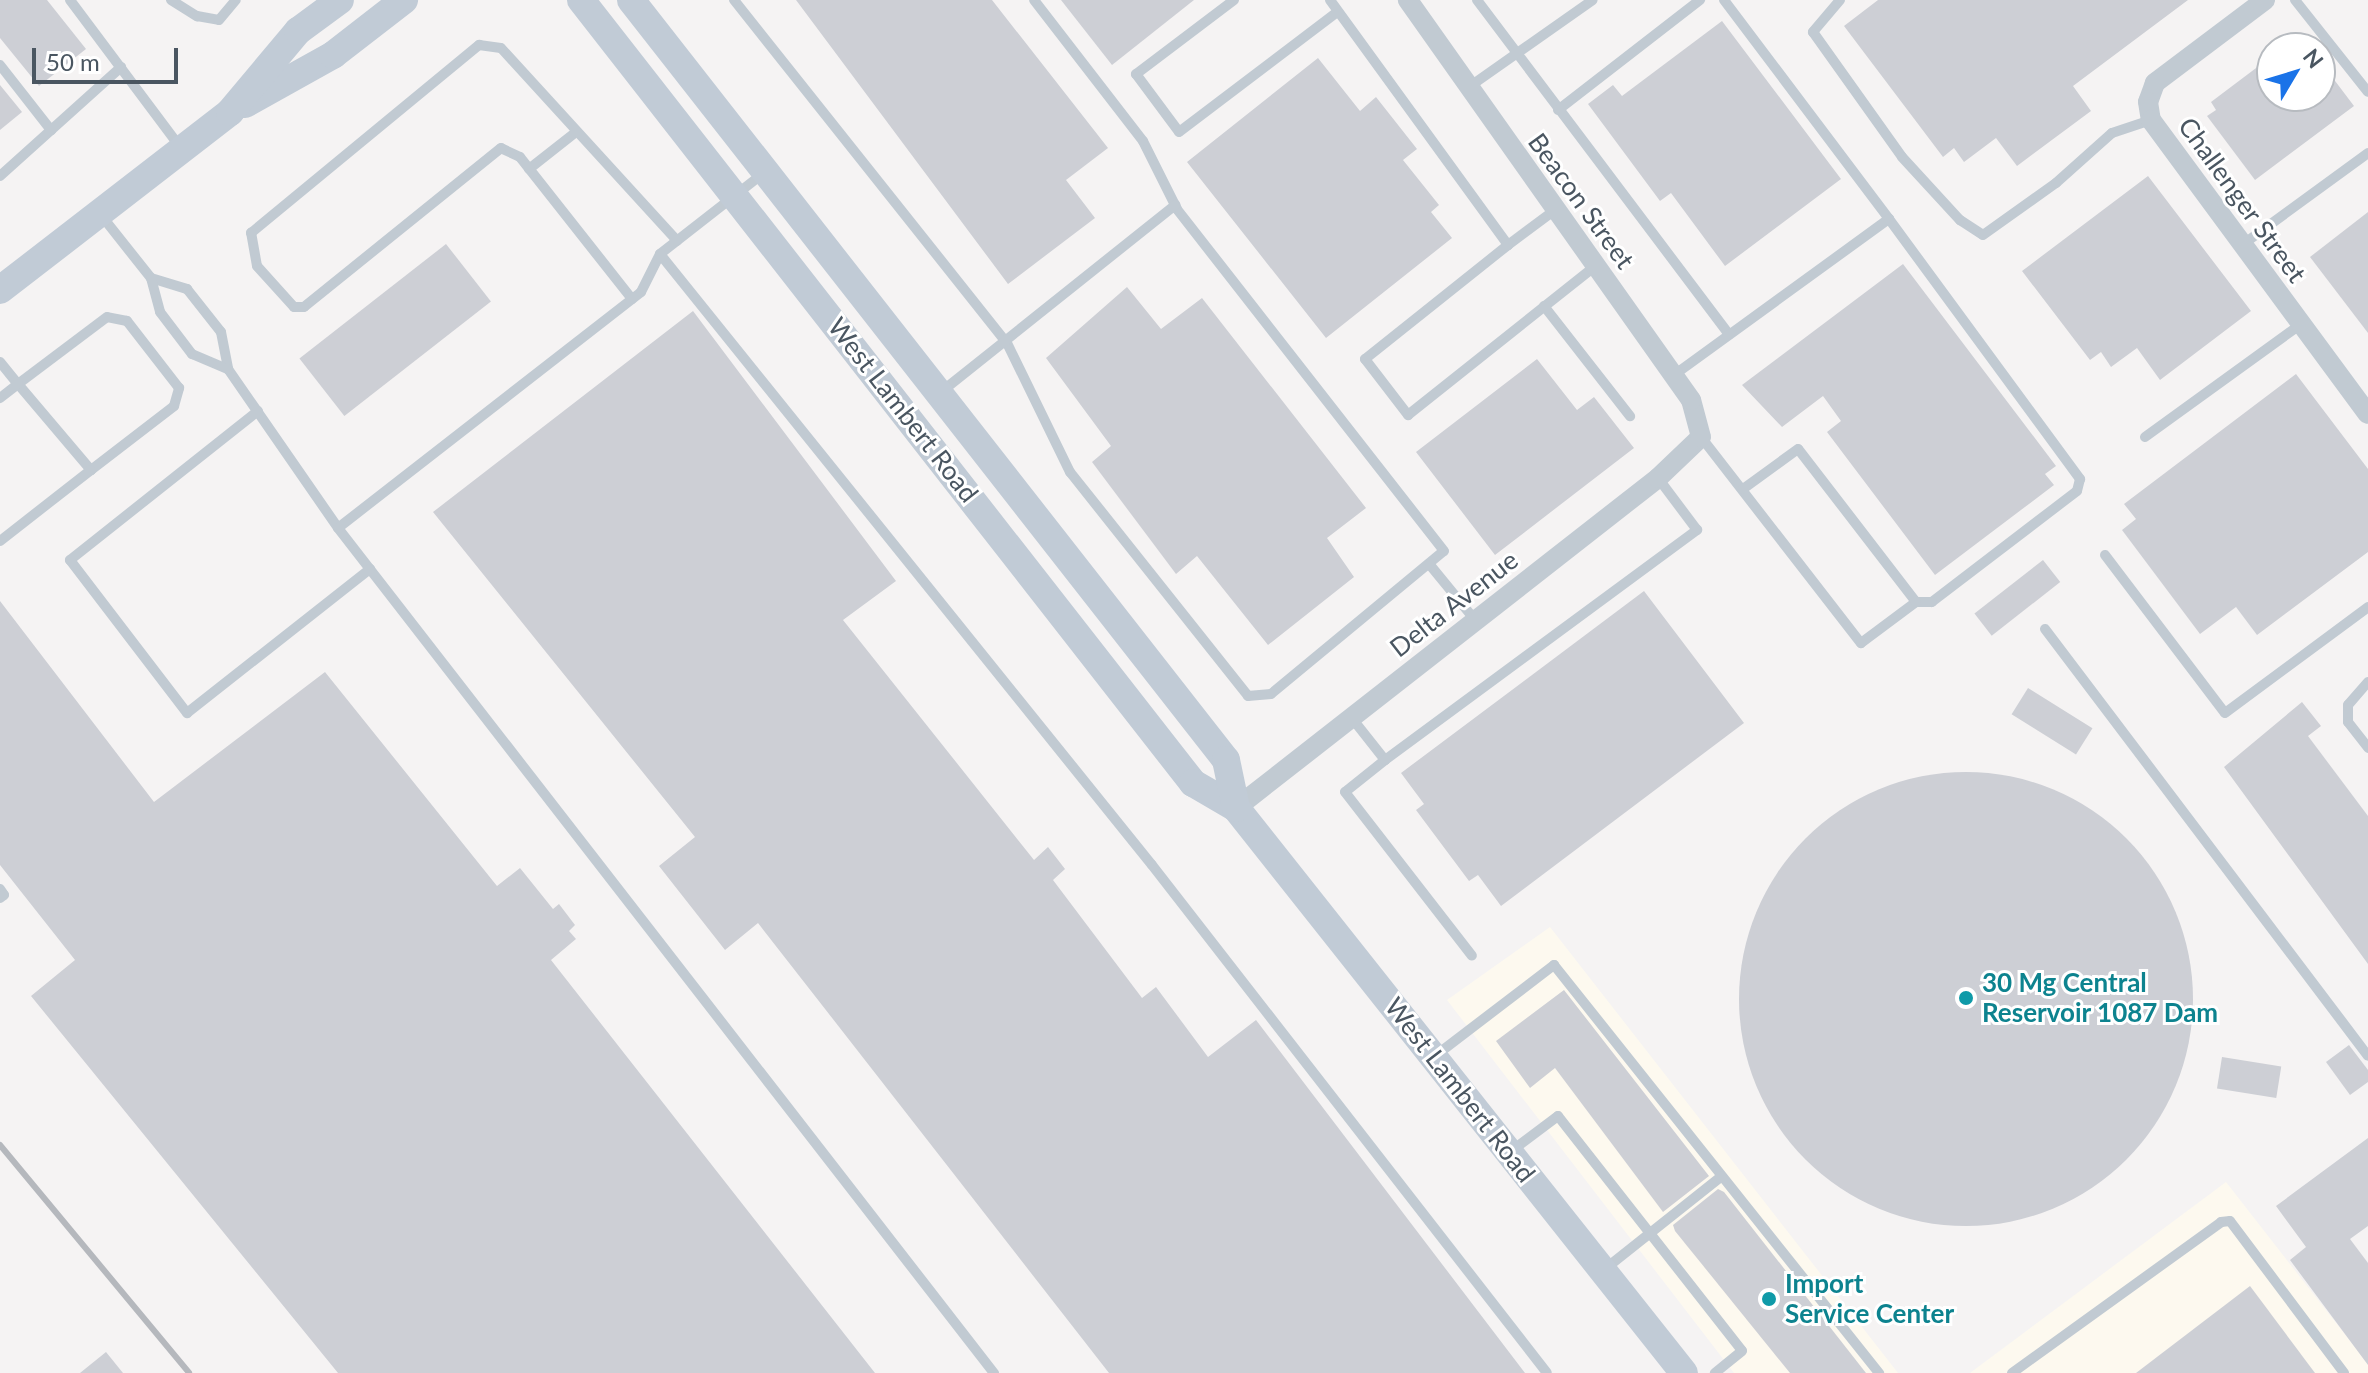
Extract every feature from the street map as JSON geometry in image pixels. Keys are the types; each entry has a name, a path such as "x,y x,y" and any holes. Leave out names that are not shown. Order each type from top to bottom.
{"main road":[{"path":"0,290 183,152 230,112 298,31 340,0"},
{"path":"230,112 333,55 404,0"},
{"name":"West Lambert Road","path":"581,0 1193,783 1236,808 1684,1373"},
{"name":"West Lambert Road","path":"631,0 1226,760 1236,808"}],"street":[{"name":"Beacon Street","path":"1408,0 1467,88 1691,400 1701,437"},
{"name":"Challenger Street","path":"2265,0 2155,83 2148,102 2151,120 2368,414"},
{"name":"Delta Avenue","path":"1236,808 1658,478 1701,437"}],"lane":[{"path":"70,0 183,152"},
{"path":"171,0 197,16 219,20 236,0"},
{"path":"734,0 1005,340 1070,472 1248,696 1271,694 1444,551 1175,205 1143,141 1034,0"},
{"path":"1234,0 1136,74 1179,132 1336,13"},
{"path":"1330,0 1336,13 1508,245"},
{"path":"1477,0 1729,335"},
{"path":"1467,88 1593,0"},
{"path":"1558,110 1700,0"},
{"path":"1701,437 1861,643 1916,602 1932,602 2077,491 2080,479 1724,0"},
{"path":"1840,0 1813,32 1902,157 1960,220 1983,235 2056,183 2112,133 2151,120"},
{"path":"2295,0 2368,92"},
{"path":"632,299 529,169 501,148 304,307 294,307 257,266 251,233 479,45 501,48 677,241"},
{"path":"0,65 51,130"},
{"path":"0,176 121,67"},
{"path":"529,169 576,132"},
{"path":"2242,245 2368,153"},
{"path":"338,528 632,299 660,254 766,171"},
{"path":"939,393 1175,205"},
{"path":"1555,210 1365,359 1408,415 1595,266"},
{"path":"101,215 151,278 160,312 192,354 228,369"},
{"path":"1674,375 1889,219"},
{"path":"660,254 1152,865 1547,1373"},
{"path":"151,278 187,289 221,332 228,369 338,528 994,1373"},
{"path":"1544,306 1630,416"},
{"path":"0,398 107,317 127,321 179,388 174,406 0,541"},
{"path":"2145,437 2301,324"},
{"path":"0,362 91,470"},
{"path":"258,411 70,560 187,713 370,569"},
{"path":"1743,489 1798,449 1916,602"},
{"path":"1472,956 1345,792 1697,530 1658,478"},
{"path":"2105,555 2225,713 2368,607"},
{"path":"1430,565 1475,620"},
{"path":"2045,629 2368,1056"},
{"path":"2368,682 2348,705 2348,722 2368,748"},
{"path":"1351,717 1385,760"},
{"path":"0,889 4,895 0,898"},
{"path":"1434,1058 1554,965 1879,1373"},
{"path":"1509,1153 1558,1116 1742,1351 1715,1373"},
{"path":"1603,1271 1722,1176"},
{"path":"2012,1373 2221,1222 2230,1221 2344,1373"}],"shaded area":[{"path":"1550,927 1898,1373 1734,1373 1447,1000"},
{"path":"2226,1182 2368,1364 2368,1373 1970,1373"}],"building":[{"path":"0,0 47,0 86,49 39,86 0,38"},
{"path":"796,0 992,0 1108,148 1066,180 1095,218 1008,284"},
{"path":"1061,0 1194,0 1112,65"},
{"path":"1878,0 2188,0 2073,86 2091,111 2017,166 1996,138 1964,162 1954,148 1943,157 1844,26"},
{"path":"1722,21 1841,179 1725,266 1671,193 1660,201 1588,104 1613,85 1622,96"},
{"path":"1318,58 1360,111 1376,97 1417,149 1403,160 1439,205 1431,212 1452,238 1326,338 1187,162"},
{"path":"2256,68 2256,112 2336,112 2336,82 2354,106 2255,180 2207,116 2216,110 2211,102"},
{"path":"0,85 22,112 0,130"},
{"path":"2148,176 2251,311 2160,380 2137,348 2111,367 2101,352 2090,360 2022,271"},
{"path":"2368,212 2368,333 2310,257"},
{"path":"446,244 491,302 344,416 299,359"},
{"path":"1903,264 2056,466 2045,474 2054,485 1935,575 1827,432 1841,421 1823,396 1782,427 1742,385"},
{"path":"1127,287 1161,329 1202,298 1366,508 1327,538 1354,577 1268,645 1197,556 1176,574 1092,462 1111,446 1046,358"},
{"path":"693,311 896,581 843,620 1034,860 1048,847 1065,869 1053,880 1142,998 1156,987 1208,1057 1256,1020 1525,1373 1109,1373 758,923 725,950 659,866 695,837 433,512"},
{"path":"1537,359 1577,410 1594,397 1634,448 1495,555 1416,452"},
{"path":"2296,374 2368,469 2368,552 2257,635 2236,607 2200,634 2122,530 2136,519 2124,504"},
{"path":"2043,560 2060,582 1992,636 1974,614"},
{"path":"1644,591 1744,723 1501,906 1478,875 1469,881 1416,810 1424,804 1401,773"},
{"path":"0,601 154,802 325,672 497,886 520,868 553,909 559,904 575,925 569,931 576,939 551,960 875,1373 338,1373 31,996 75,960 0,865"},
{"path":"2028,688 2092,728 2076,755 2012,714"},
{"path":"2302,702 2321,726 2308,736 2368,816 2368,964 2224,767"},
{"name":"30 Mg Central Reservoir 1087 Dam","path":"1966,772 2010,776 2053,789 2092,810 2127,838 2155,873 2176,912 2189,955 2193,999 2189,1043 2176,1086 2155,1125 2127,1160 2092,1188 2053,1209 2010,1222 1966,1226 1922,1222 1879,1209 1840,1188 1805,1160 1777,1125 1756,1086 1743,1043 1739,999 1743,955 1756,912 1777,873 1805,838 1840,810 1879,789 1922,776"},
{"path":"1564,990 1709,1176 1663,1212 1555,1068 1530,1088 1496,1041"},
{"path":"2349,1045 2368,1070 2368,1082 2350,1095 2326,1062"},
{"path":"2222,1057 2281,1066 2276,1098 2217,1089"},
{"path":"2368,1138 2368,1226 2350,1239 2368,1263 2368,1365 2290,1260 2306,1247 2276,1206"},
{"name":"Import Service Center","path":"1718,1189 1724,1192 1866,1373 1790,1373 1675,1231 1673,1225"},
{"path":"2250,1286 2315,1373 2136,1373"},
{"path":"106,1352 123,1373 80,1373"}],"railway":[{"path":"0,1145 189,1373"}],"place":[{"name":"30 Mg Central Reservoir 1087 Dam","path":"1966,998"},
{"name":"Import Service Center","path":"1769,1299"}]}
